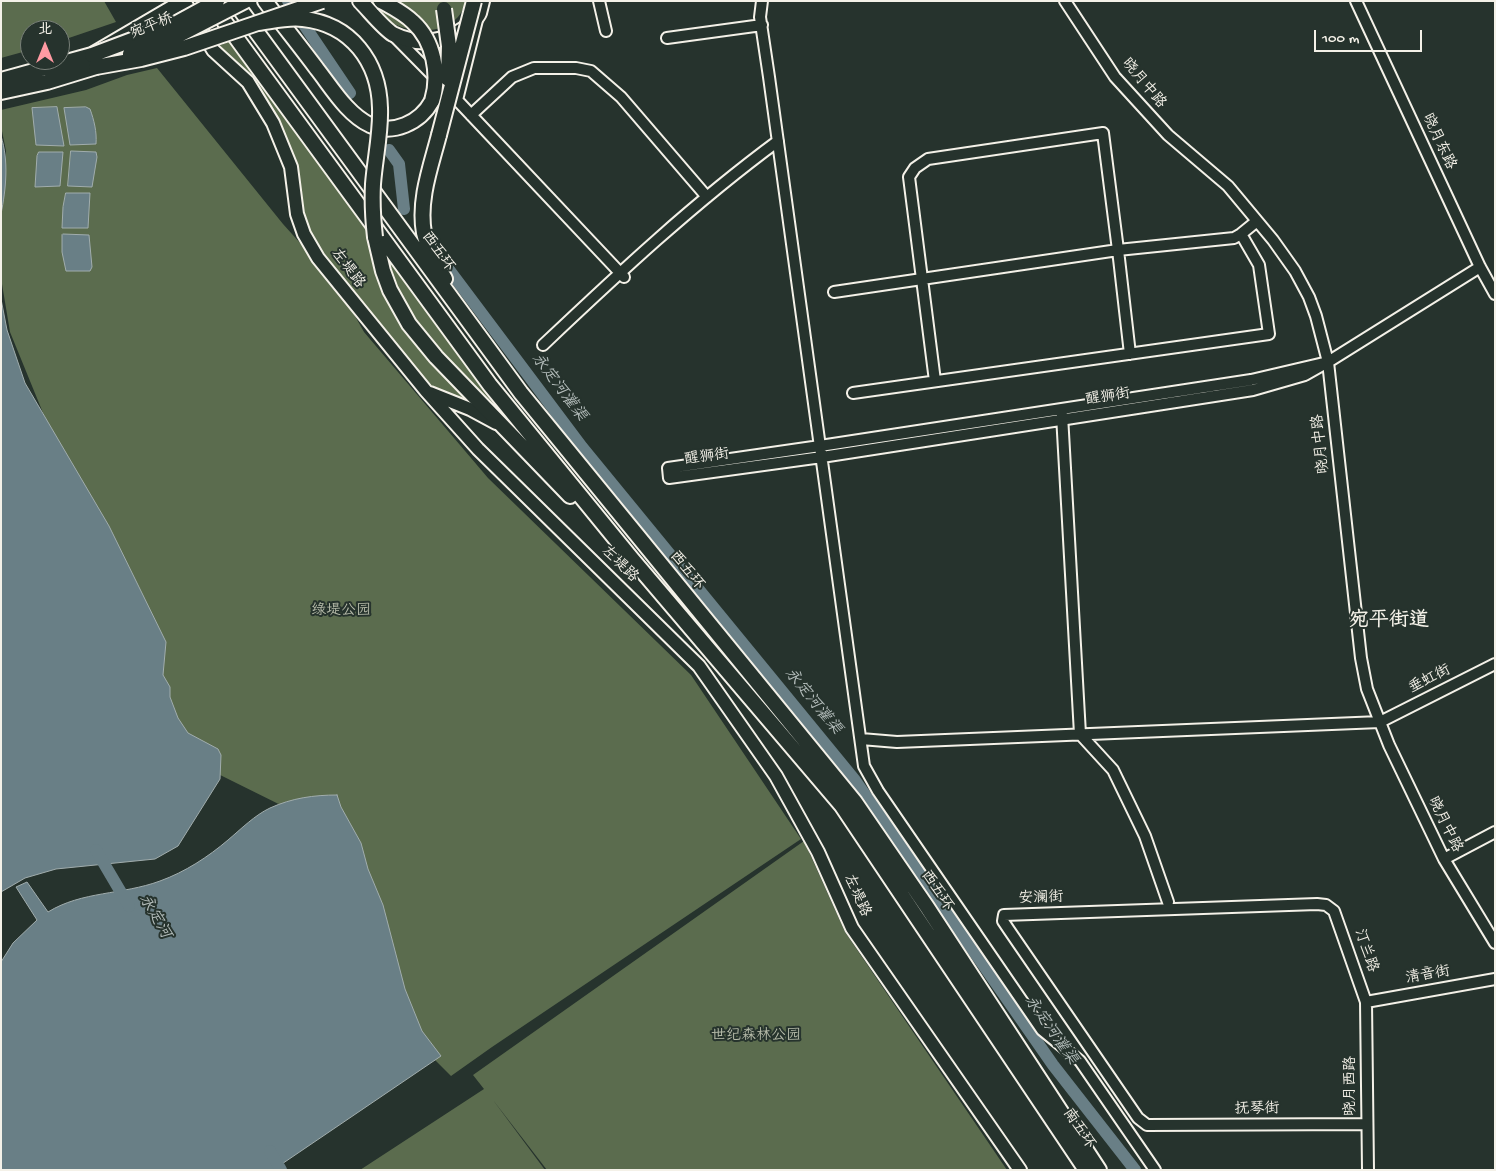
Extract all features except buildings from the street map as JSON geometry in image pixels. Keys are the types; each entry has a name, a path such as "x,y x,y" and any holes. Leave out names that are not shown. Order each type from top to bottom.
{"highway":[{"path":"1,92 47,82 94,61 184,1"},
{"name":"西五环","path":"209,1 490,385 632,559 842,806 1043,1107"},
{"name":"宛平桥","path":"94,61 177,24 217,1"},
{"name":"西五环","path":"234,1 521,394 855,802 927,907 1099,1170"},
{"name":"宛平桥","path":"94,61 179,35 245,1"},
{"path":"265,1 342,101 358,117 370,125 382,128 403,126 422,115 432,101 436,81 436,66 429,45 415,23 381,1"},
{"path":"1,80 94,61 141,59 184,48 322,1"},
{"path":"360,1 392,33 411,40 440,40 457,34 468,27 480,8"},
{"path":"464,318 429,249 424,233 425,190 439,135 452,101 474,1"},
{"path":"443,5 449,46 452,101"},
{"path":"258,23 293,19 321,22 336,28 350,38 367,57 377,81 381,110 373,183 375,237 390,290 409,324 436,357 632,559"},
{"path":"1043,1107 1079,1170"},
{"name":"南五环","path":"1043,1107 1086,1170"}],"main road":[{"name":"左堤路","path":"184,1 213,50 248,82 274,124 290,167 297,214 304,234 318,258 426,391 478,449 700,666 776,776 818,852 852,928 1020,1170"},
{"path":"426,391 470,409 505,429"}],"street":[{"path":"599,1 606,31"},
{"path":"762,1 762,25 864,766 889,808 1042,1030 1080,1061 1155,1170"},
{"name":"晓月中路","path":"1065,1 1115,76 1168,135 1228,186 1273,240 1295,271 1309,297 1328,362 1361,658 1367,689 1389,745 1444,859 1495,943"},
{"name":"晓月东路","path":"1356,1 1480,267 1495,294"},
{"path":"452,101 480,8"},
{"path":"667,38 762,25"},
{"path":"392,33 452,101 471,115 622,275"},
{"path":"471,115 512,77 534,68 576,68 591,71 621,96 707,197"},
{"path":"935,381 909,177 915,168 928,159 1094,134 1104,133 1130,354"},
{"path":"543,345 707,197 735,173 778,141"},
{"path":"834,292 1118,250 1234,238 1257,221"},
{"path":"853,393 1269,334 1258,265 1241,234"},
{"name":"醒狮街","path":"1328,362 1251,380 1062,409 821,452 669,478 668,468 821,452 1062,420 1253,390 1305,375 1328,362 1480,267"},
{"path":"1062,409 1080,734 1113,770 1145,836 1168,902"},
{"name":"垂虹街","path":"1380,722 1495,664"},
{"path":"861,739 897,742 1380,722"},
{"path":"1444,859 1495,832"},
{"name":"安澜街","path":"1147,1125 1138,1118 1014,938 1003,920 1004,915 1317,904 1326,905 1334,911"},
{"name":"汀兰路","path":"1334,911 1366,1002"},
{"name":"清音街","path":"1366,1002 1495,979"},
{"name":"晓月西路","path":"1366,1002 1368,1170"},
{"name":"抚琴街","path":"1147,1125 1368,1124"}],"green space":[{"path":"1,1 104,1 116,22 70,38 70,20 20,20 20,53 1,58"},
{"path":"370,1 466,1 462,12 446,26 436,29 413,30 386,19"},
{"path":"231,41 358,218 510,419 472,406 426,385 318,251 309,231 280,128 216,47"},
{"name":"绿堤公园","path":"157,68 283,224 337,284 364,332 488,478 691,675 801,839 451,1076 385,1010 327,828 206,768 142,673 101,555 10,332 1,278 1,223 6,151 1,126 1,110 86,90 127,75"},
{"name":"世纪森林公园","path":"804,841 845,932 1007,1170 547,1170 493,1100 545,1170 360,1170 484,1089 473,1075"}],"water":[{"path":"57,107 64,146 36,145 32,108"},
{"path":"86,107 90,109 93,117 96,144 70,145 64,108"},
{"path":"1,136 4,146 6,175 1,214"},
{"path":"71,151 96,152 97,157 92,187 68,186"},
{"path":"39,152 63,152 60,186 35,187 37,156"},
{"path":"66,193 90,193 88,228 62,228"},
{"path":"63,234 89,235 92,267 90,271 66,271 62,252"},
{"path":"1,299 7,330 25,383 109,526 166,642 163,675 170,687 170,697 178,718 188,733 218,749 221,755 220,779 178,846 155,859 56,869 25,878 1,892"},
{"path":"337,795 341,807 361,843 368,869 383,905 405,989 422,1031 441,1056 273,1170 1,1170 1,962 13,943 37,920 16,887 27,882 48,912 74,900 131,889 160,881 196,864 254,818 270,808 303,798"}],"waterway":[{"name":"永定河灌渠","path":"288,1 350,93"},
{"name":"永定河灌渠","path":"389,150 399,164 404,209"},
{"name":"永定河灌渠","path":"447,267 582,447 854,779 1053,1065 1135,1170"},
{"name":"永定河","path":"96,850 129,906"},
{"name":"永定河","path":"270,1151 281,1170"}],"district":[{"name":"宛平街道","path":"1389,622"}]}
